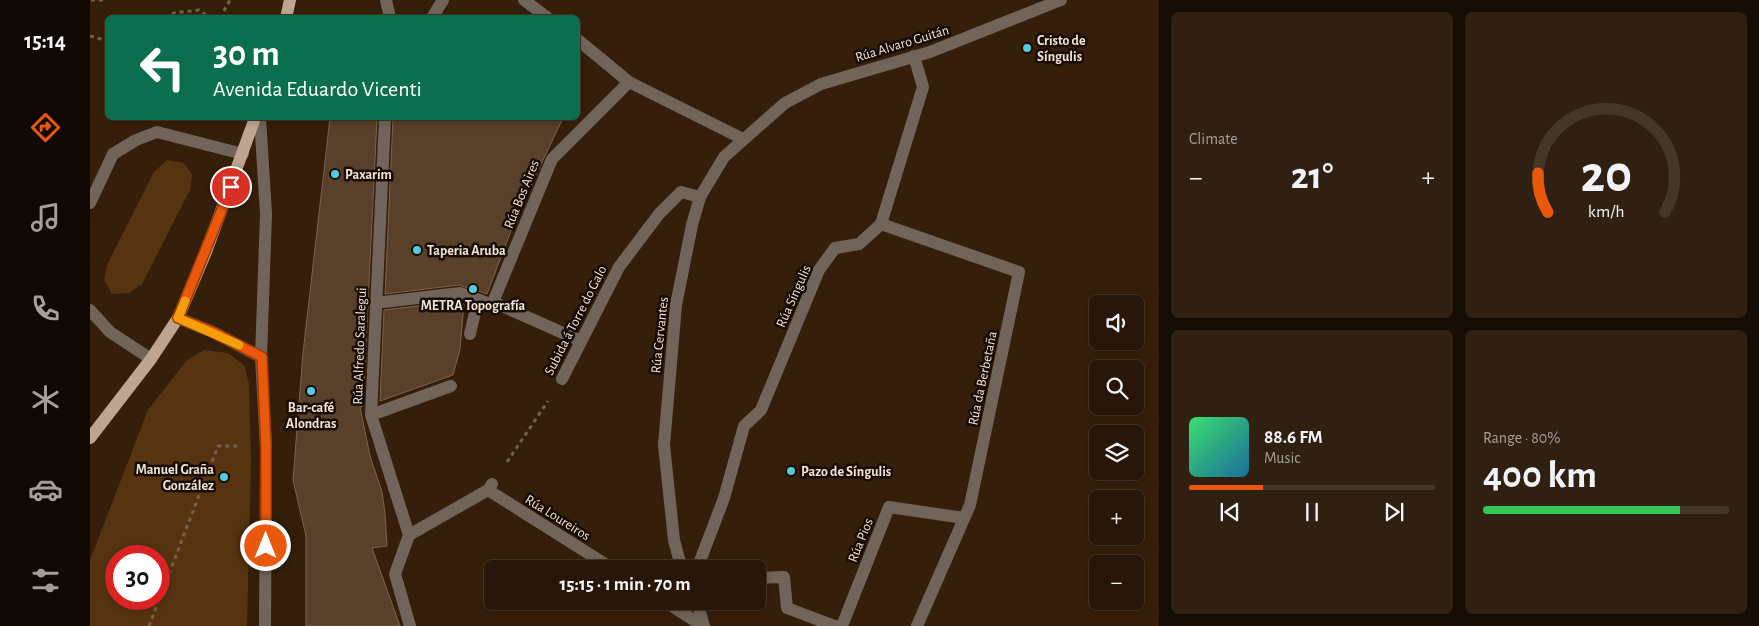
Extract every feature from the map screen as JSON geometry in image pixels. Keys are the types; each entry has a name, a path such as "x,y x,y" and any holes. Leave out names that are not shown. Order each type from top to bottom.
{"main road":[{"path":"287,15 290,0"},
{"path":"90,438 150,359 178,318 206,252 255,120"}],"street":[{"path":"386,0 389,15"},
{"path":"434,15 443,0"},
{"path":"524,0 544,15"},
{"name":"Rúa Alvaro Guitán","path":"758,126 786,103 821,84 930,52 1061,0"},
{"path":"580,42 629,82 743,139"},
{"path":"881,224 923,87 914,56"},
{"name":"Rúa Bos Aires","path":"470,334 476,308 492,303 552,159 629,82"},
{"path":"260,120 266,214 262,357 266,447 265,626"},
{"name":"Rúa Alfredo Saralegui","path":"384,120 371,415 409,534"},
{"name":"Rúa Cervantes","path":"679,560 674,540 664,445 676,305 700,197 724,157 758,126"},
{"path":"90,203 113,154 136,140 157,132 243,154"},
{"name":"Subida á Torre do Galo","path":"562,379 619,267 659,214 681,192 700,197"},
{"name":"Rúa da Berbetaña","path":"881,224 1019,272 974,486 964,518 917,626"},
{"name":"Rúa Síngulis","path":"700,560 724,498 744,426 761,410 819,270 836,248 859,244 881,224"},
{"path":"375,303 460,293 492,303 581,341"},
{"path":"90,310 110,332 150,359"},
{"path":"178,318 213,332 262,357"},
{"path":"371,415 451,386"},
{"path":"410,626 395,574 409,534 490,487"},
{"name":"Rúa Loureiros","path":"490,487 600,560"},
{"name":"Rúa Pios","path":"842,626 889,507 964,518"},
{"path":"766,578 784,577 788,608 835,626"},
{"path":"678,610 704,626"},
{"path":"700,610 704,626"}],"path":[{"path":"91,0 105,0"},
{"path":"222,15 230,0"},
{"path":"170,15 174,12 199,10 206,15"},
{"path":"90,36 105,39"},
{"name":"Subida á Torre do Galo","path":"490,487 562,379"},
{"path":"149,626 218,446 266,447"}],"shaded area":[{"path":"167,160 184,163 192,174 190,190 142,284 129,293 112,294 104,280 107,265 154,172"},
{"path":"204,350 228,353 244,365 249,384 251,463 247,626 90,626 90,560 148,410 187,360"}],"building":[{"path":"330,120 377,120 363,406 360,407 370,456 382,492 385,513 387,546 372,548 400,626 306,626 306,536 293,480 303,353"},
{"path":"393,120 562,120 517,215 487,294 459,285 385,294"},
{"path":"459,301 464,303 460,349 453,375 380,401 384,310"}],"slow traffic":[{"path":"185,301 178,318 239,345"}],"place":[{"name":"Cristo de Síngulis","path":"1027,48"},
{"name":"Paxarim","path":"335,174"},
{"name":"Taperia Aruba","path":"417,250"},
{"name":"METRA Topografía","path":"473,289"},
{"name":"Bar-café Alondras","path":"311,391"},
{"name":"Pazo de Síngulis","path":"791,471"},
{"name":"Manuel Graña González","path":"224,477"}],"route":[{"path":"231,187 178,318 213,332 262,357 266,447 266,546"}]}
